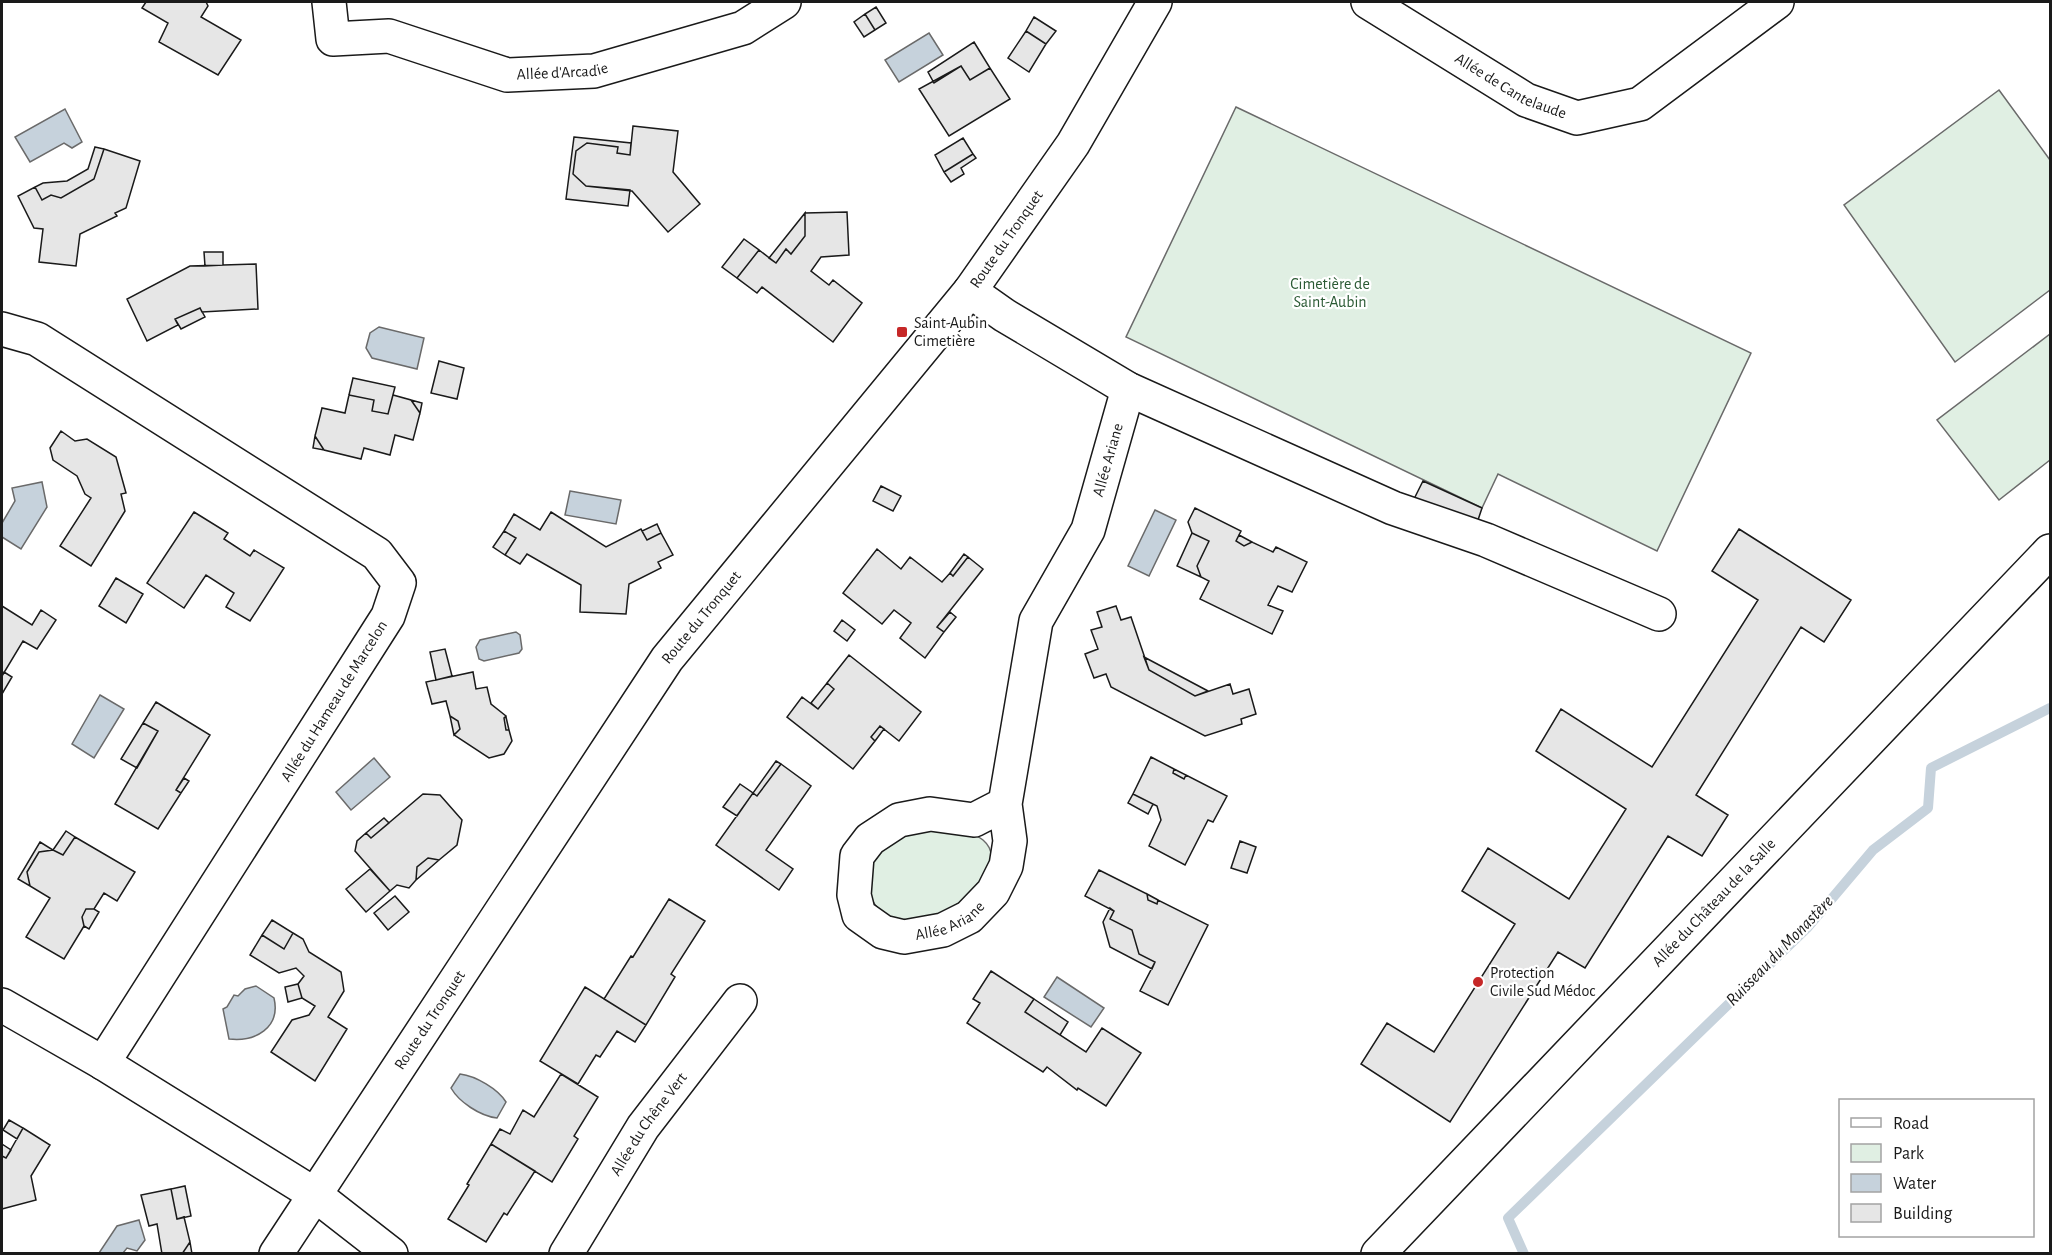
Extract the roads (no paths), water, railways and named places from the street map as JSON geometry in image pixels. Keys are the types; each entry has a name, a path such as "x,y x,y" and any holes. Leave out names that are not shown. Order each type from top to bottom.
{"street":[{"name":"Allée d'Arcadie","path":"329,2 333,39 390,36 507,75 594,71 743,28 784,2"},
{"name":"Allée de Cantelaude","path":"1368,2 1526,100 1577,118 1640,104 1777,2"},
{"name":"Route du Tronquet","path":"276,1254 667,659 970,291 1073,144 1151,3"},
{"path":"970,291 1004,315 1128,389 1393,508 1486,540 1659,614"},
{"name":"Allée du Hameau de Marcelon","path":"2,329 37,339 377,554 399,583 388,616 103,1063"},
{"name":"Allée Ariane","path":"1005,804 974,820 930,814 899,820 870,839 857,856 855,865 854,895 859,915 883,932 904,937 943,930 969,917 993,892 1006,866 1010,841 1005,804 1036,621 1088,530 1128,389"},
{"name":"Allée du Château de la Salle","path":"1378,1254 2050,551"},
{"name":"Allée du Chêne Vert","path":"566,1254 644,1127 740,1001"},
{"path":"2,1005 103,1063 314,1194 391,1254"}],"water":[{"path":"929,33 943,55 899,82 885,60"},
{"path":"65,109 82,142 72,148 64,143 30,162 15,137"},
{"path":"379,327 424,338 417,369 372,358 366,348 370,333"},
{"path":"42,482 47,507 21,549 2,537 2,523 15,501 12,488"},
{"path":"570,491 621,500 616,524 565,515"},
{"path":"1155,510 1176,520 1149,576 1128,566"},
{"path":"516,632 520,635 522,649 519,653 484,661 479,659 476,647 480,640"},
{"path":"100,695 124,709 94,758 72,744"},
{"path":"374,758 390,777 351,810 336,792"},
{"path":"1057,977 1104,1008 1091,1027 1044,997"},
{"path":"256,986 274,998 274,1017 270,1025 257,1035 229,1039 223,1009 227,1007 234,995 238,996 245,989"},
{"path":"460,1074 479,1080 502,1097 506,1102 497,1118 477,1111 455,1093 451,1088"},
{"path":"139,1220 145,1240 137,1251 127,1248 123,1253 99,1253 117,1226"}],"waterway":[{"name":"Ruisseau du Monastère","path":"1524,1254 1508,1218 1807,928 1873,850 1928,808 1931,768 2050,708"}],"place":[{"name":"Saint-Aubin Cimetière","path":"902,332"},
{"name":"Protection Civile Sud Médoc","path":"1478,982"}],"park label":[{"name":"Cimetière de Saint-Aubin","path":"1330,293"}]}
